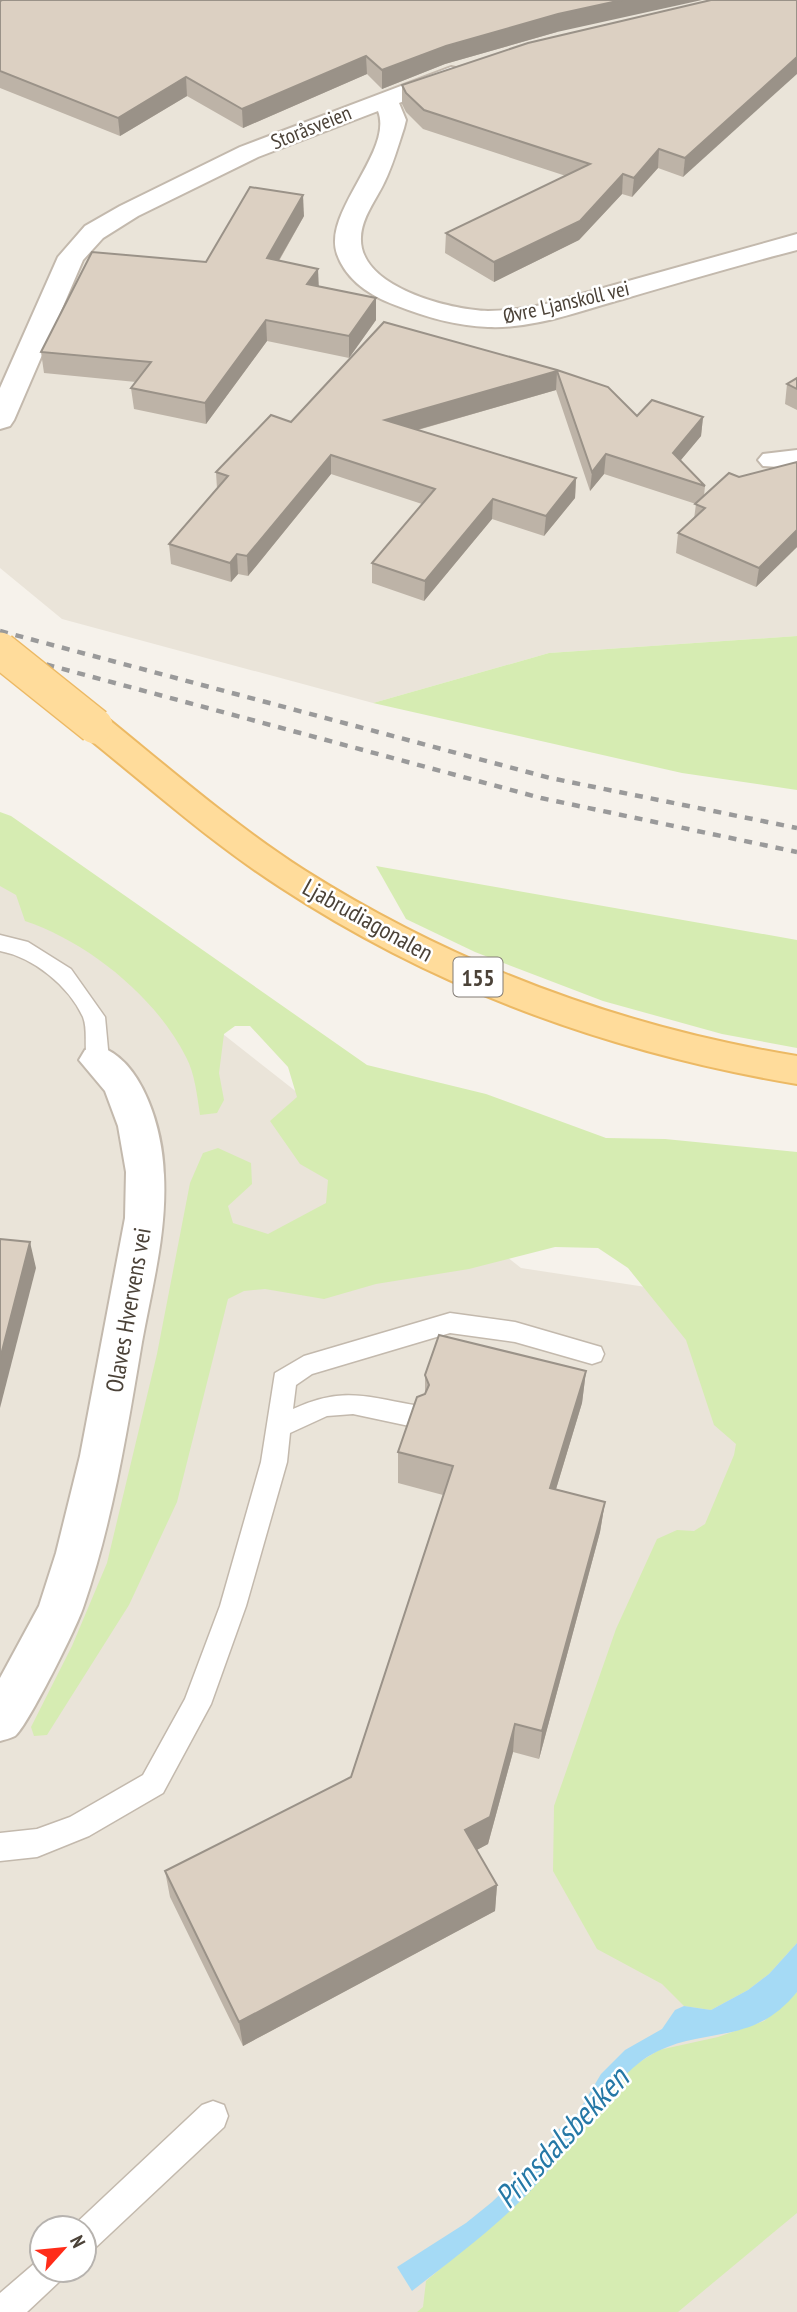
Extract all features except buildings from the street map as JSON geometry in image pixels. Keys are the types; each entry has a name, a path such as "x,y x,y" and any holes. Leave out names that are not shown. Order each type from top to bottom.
{"main road":[{"name":"Ljabrudiagonalen","path":"0,650 194,806 290,877 335,906 427,954 506,990 592,1021 726,1057 797,1070"}],"street":[{"name":"Storåsveien","path":"0,420 71,257 94,232 207,171 385,98 480,65"},
{"name":"Øvre Ljanskoll vei","path":"385,98 394,121 371,184 351,223 347,242 353,260 366,278 387,292 419,305 489,319 513,318 797,242"},
{"name":"Olaves Hvervens vei","path":"0,1720 39,1654 61,1608 78,1553 101,1456 145,1218 145,1172 137,1126 121,1084 97,1060"}],"lane":[{"name":"Olaves Hvervens vei","path":"0,943 21,947 63,974 94,1017 97,1060"},
{"path":"0,1847 37,1843 79,1827 153,1784 189,1721 229,1616 274,1462 284,1380 303,1366 450,1323 515,1332 592,1354"},
{"path":"279,1427 326,1406 353,1404 414,1416"},
{"path":"98,2224 213,2116"},
{"path":"3,2312 34,2284"}],"shaded area":[{"path":"0,0 797,0 797,636 549,653 373,703 62,619 0,568"},
{"path":"0,859 521,1268 797,1310 797,2312 0,2312"}],"green space":[{"path":"797,636 797,790 682,773 373,703 549,653"},
{"path":"0,812 11,816 367,1065 486,1094 606,1138 665,1139 797,1152 797,1943 769,1974 748,1990 711,2010 684,2006 662,1984 597,1949 553,1871 554,1806 616,1629 657,1539 677,1530 694,1531 705,1524 734,1455 736,1444 714,1425 686,1340 628,1268 598,1248 555,1247 469,1269 376,1284 324,1299 265,1289 244,1291 228,1299 177,1502 129,1605 47,1735 34,1736 31,1727 72,1646 107,1563 157,1354 190,1183 203,1153 218,1148 251,1163 252,1184 228,1206 233,1223 268,1234 326,1203 328,1180 300,1164 270,1121 297,1097 288,1067 250,1026 235,1026 224,1034 219,1073 224,1100 217,1113 200,1115 189,1064 157,1013 118,974 96,957 49,930 25,921 16,895 0,886"},
{"path":"376,866 797,940 797,1048 722,1034 603,1001 475,952 406,919"},
{"path":"797,1992 797,2213 678,2312 417,2312 423,2307 426,2281 525,2196 582,2131 624,2074 659,2050 718,2037 764,2021"}],"water":[{"name":"Prinsdalsbekken","path":"797,1943 797,1992 781,2009 747,2028 677,2044 658,2051 637,2064 528,2194 480,2238 412,2291 397,2267 466,2223 492,2202 523,2172 559,2129 576,2116 601,2074 625,2050 662,2029 675,2010 684,2006 711,2010 748,1990 769,1974"}],"railway":[{"path":"0,631 550,778 797,828"},
{"path":"0,652 541,798 797,852"}]}
